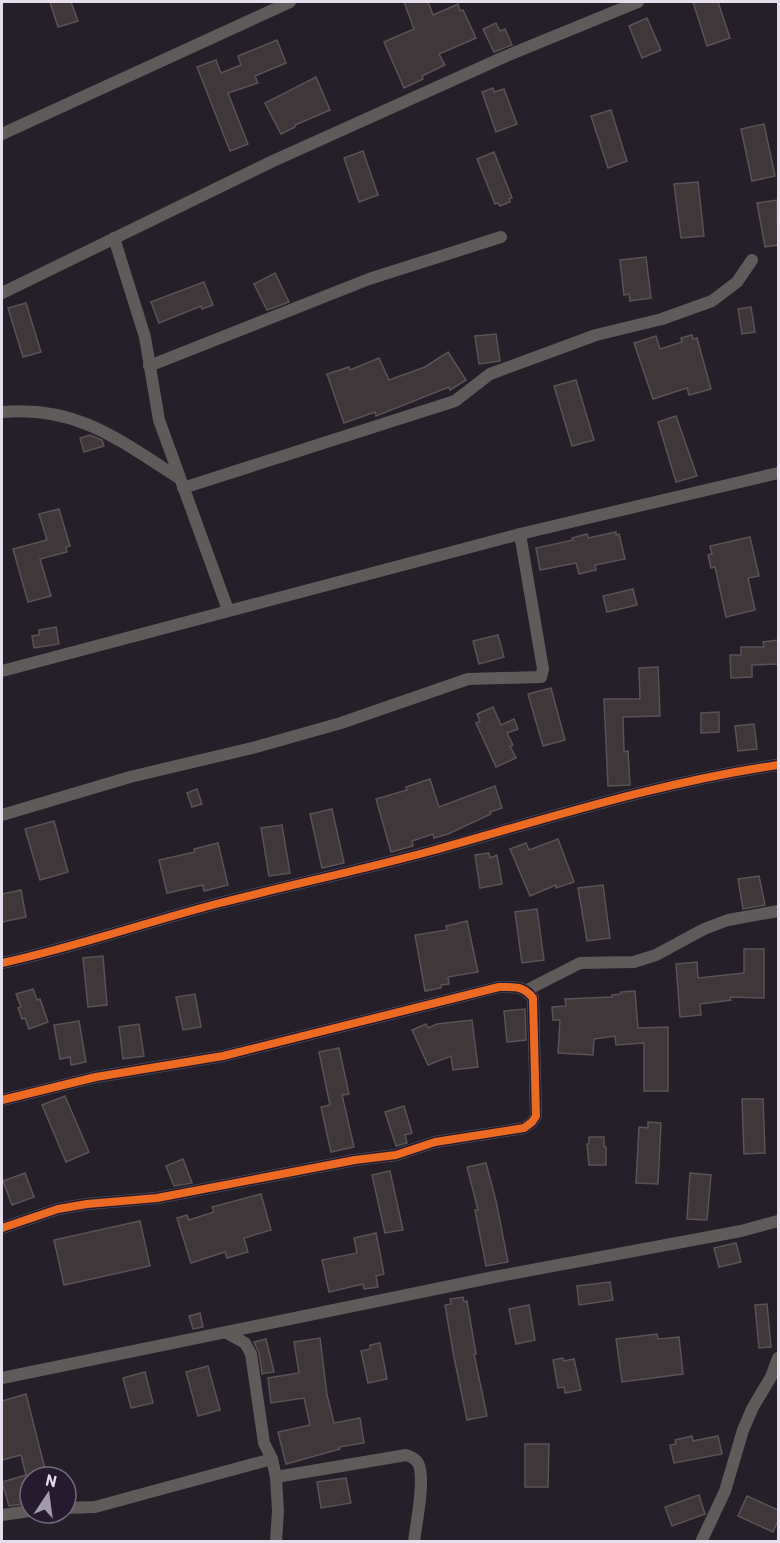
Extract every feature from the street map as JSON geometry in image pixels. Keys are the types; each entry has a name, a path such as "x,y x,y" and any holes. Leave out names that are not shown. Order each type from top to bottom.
{"street":[{"path":"2,134 290,2"},
{"path":"2,293 273,161 504,57 638,2"},
{"path":"149,366 369,279 501,237"},
{"path":"114,238 145,337 159,420 228,610"},
{"path":"181,483 455,401 490,374 596,335 687,311 712,301 737,282 752,260"},
{"path":"2,412 28,410 45,412 95,426 181,483"},
{"path":"2,671 520,534 778,473"},
{"path":"2,815 130,777 256,747 341,723 416,699 457,682 541,677 543,669 520,534"},
{"path":"2,963 57,951 218,903 429,851 611,801 744,770 778,765"},
{"path":"2,1100 96,1077 223,1056 499,987 527,990 580,963 634,962 656,956 705,929 728,921 778,910"},
{"path":"2,1228 58,1209 157,1198 355,1160 396,1155 435,1142 524,1128 536,1116 537,1097 532,998 527,990"},
{"path":"2,1378 494,1277 741,1231 778,1221"},
{"path":"226,1333 245,1343 251,1354 264,1443 272,1460 276,1477 278,1511 276,1542"},
{"path":"701,1542 725,1491 743,1430 753,1407 771,1377 778,1358"},
{"path":"276,1477 406,1455 413,1457 421,1471 414,1542"},
{"path":"78,1508 95,1507 272,1460"},
{"path":"2,1515 18,1513"}],"building":[{"path":"50,2 71,2 78,21 58,27"},
{"path":"404,2 428,2 433,15 458,4 476,38 439,54 445,65 404,88 384,42 414,29"},
{"path":"693,2 718,2 730,38 707,46"},
{"path":"647,18 661,50 642,58 629,26"},
{"path":"496,23 500,31 505,29 512,45 494,52 483,29"},
{"path":"277,40 286,63 255,76 258,83 228,93 248,144 230,151 197,67 216,60 221,73 241,65 238,56"},
{"path":"316,77 330,110 295,125 281,134 265,103"},
{"path":"493,88 494,92 504,89 517,124 496,132 482,92"},
{"path":"611,110 627,161 608,168 591,116"},
{"path":"764,124 775,176 752,181 741,129"},
{"path":"363,151 378,195 359,202 344,158"},
{"path":"494,152 512,198 509,199 510,202 500,206 498,203 495,204 477,159"},
{"path":"698,182 704,236 681,238 674,184"},
{"path":"777,200 778,245 765,247 757,203"},
{"path":"646,257 651,298 630,301 629,294 624,295 620,260"},
{"path":"275,273 289,302 267,310 254,284"},
{"path":"204,282 213,305 202,309 201,306 159,323 151,302"},
{"path":"26,303 41,352 23,357 8,308"},
{"path":"751,307 755,332 742,334 738,309"},
{"path":"496,334 500,361 479,364 475,336"},
{"path":"692,335 693,339 697,338 711,389 689,395 687,388 653,399 634,343 656,336 660,349 682,342 681,338"},
{"path":"448,352 466,380 450,390 449,387 376,416 375,412 344,423 327,374 349,367 350,370 379,358 389,380 425,367"},
{"path":"576,380 594,440 572,446 554,386"},
{"path":"676,416 697,476 676,482 658,422"},
{"path":"90,435 102,440 104,446 84,452 80,438"},
{"path":"59,509 70,546 66,547 67,552 40,559 51,596 28,602 13,549 47,540 39,514"},
{"path":"616,532 616,535 619,534 625,559 595,565 596,570 579,574 576,563 540,570 536,548 573,540 572,538 587,534 588,538"},
{"path":"750,537 759,576 748,578 755,610 726,617 715,567 711,568 708,555 712,554 710,546"},
{"path":"633,589 637,605 607,612 603,596"},
{"path":"56,627 59,644 34,648 32,636 39,635 39,630"},
{"path":"498,635 504,657 479,664 473,641"},
{"path":"778,640 778,664 752,665 752,677 731,678 730,655 741,655 741,647 764,647 763,642"},
{"path":"658,667 660,716 623,717 624,752 628,751 630,785 608,786 604,699 640,699 639,668"},
{"path":"551,688 565,740 543,746 528,694"},
{"path":"493,707 501,725 514,719 518,729 507,733 516,758 496,767 476,723 480,721 477,714"},
{"path":"719,712 719,732 701,733 701,713"},
{"path":"754,724 757,749 738,751 735,726"},
{"path":"430,779 439,807 495,786 502,808 448,834 434,838 433,834 412,841 413,846 391,852 376,799 407,790 406,787"},
{"path":"197,789 202,804 192,807 187,793"},
{"path":"332,809 344,863 322,868 310,814"},
{"path":"54,821 68,872 40,880 25,829"},
{"path":"282,825 290,873 269,876 261,828"},
{"path":"558,839 574,882 556,888 556,885 530,896 510,849 526,843 529,850"},
{"path":"218,843 228,885 204,891 203,885 167,893 159,860 195,852 194,849"},
{"path":"489,853 490,858 497,855 502,884 480,888 475,855"},
{"path":"759,876 765,905 743,909 738,879"},
{"path":"603,885 610,938 587,941 578,888"},
{"path":"21,890 26,917 2,922 2,894"},
{"path":"537,909 544,960 522,963 515,912"},
{"path":"467,921 478,972 448,977 449,984 425,991 415,935 447,930 446,926"},
{"path":"744,949 764,949 764,998 730,997 731,1000 700,1004 701,1015 680,1017 676,964 697,962 698,978 744,973"},
{"path":"103,956 107,1005 88,1007 83,958"},
{"path":"33,989 37,1000 40,999 48,1022 29,1029 25,1018 22,1019 18,1008 21,1007 16,994"},
{"path":"635,991 638,1028 668,1027 668,1091 644,1091 644,1043 616,1045 615,1036 594,1039 593,1055 558,1053 560,1020 553,1020 552,1007 566,1006 565,999 612,997 621,992"},
{"path":"195,994 201,1027 183,1030 176,997"},
{"path":"525,1009 526,1040 507,1042 504,1011"},
{"path":"472,1020 478,1067 453,1070 451,1056 428,1065 412,1030 426,1024 428,1028 437,1024"},
{"path":"79,1021 86,1062 71,1065 70,1057 60,1059 54,1025"},
{"path":"139,1024 144,1056 123,1059 119,1027"},
{"path":"339,1048 349,1094 342,1095 354,1147 331,1152 321,1107 330,1105 319,1052"},
{"path":"65,1096 89,1152 66,1162 42,1105"},
{"path":"742,1099 763,1099 765,1153 744,1154"},
{"path":"404,1106 412,1133 405,1135 407,1143 396,1146 385,1112"},
{"path":"648,1122 661,1123 658,1184 636,1183 639,1127 648,1128"},
{"path":"589,1137 604,1137 606,1165 589,1165 587,1144 589,1144"},
{"path":"183,1159 192,1183 174,1186 166,1166"},
{"path":"486,1163 508,1262 486,1266 475,1210 478,1210 467,1167"},
{"path":"390,1171 403,1230 385,1233 372,1175"},
{"path":"25,1173 34,1197 12,1205 3,1181"},
{"path":"690,1173 711,1175 707,1220 687,1219"},
{"path":"261,1194 271,1230 244,1238 248,1252 227,1258 225,1252 191,1263 177,1218 187,1215 189,1220 214,1212 212,1207"},
{"path":"140,1221 150,1266 64,1285 54,1240"},
{"path":"376,1233 384,1274 376,1276 378,1287 364,1289 363,1284 329,1292 322,1260 357,1253 354,1238"},
{"path":"736,1243 741,1262 719,1267 714,1248"},
{"path":"610,1282 613,1300 579,1305 577,1286"},
{"path":"463,1297 464,1302 467,1301 476,1354 474,1354 487,1416 467,1420 445,1305 451,1304 450,1299"},
{"path":"767,1304 771,1347 759,1348 755,1305"},
{"path":"529,1305 535,1340 516,1344 509,1309"},
{"path":"200,1313 203,1327 193,1329 189,1316"},
{"path":"657,1334 658,1339 679,1337 683,1374 622,1382 616,1339"},
{"path":"320,1338 327,1395 334,1423 360,1418 364,1443 339,1447 340,1449 286,1464 278,1432 310,1425 304,1398 271,1403 268,1378 299,1373 294,1342"},
{"path":"266,1339 274,1372 262,1374 259,1353 254,1342"},
{"path":"380,1343 387,1379 368,1383 361,1351 370,1349 370,1345"},
{"path":"563,1358 564,1361 574,1359 581,1390 565,1393 564,1387 558,1388 553,1360"},
{"path":"208,1366 220,1410 198,1416 186,1372"},
{"path":"145,1372 153,1403 131,1408 123,1378"},
{"path":"26,1394 44,1465 24,1465 21,1455 2,1460 2,1401"},
{"path":"692,1436 693,1441 718,1436 722,1454 674,1463 670,1445 676,1444 675,1440"},
{"path":"525,1444 549,1444 548,1487 525,1487"},
{"path":"18,1477 18,1505 9,1506 2,1482"},
{"path":"346,1478 351,1503 321,1508 317,1482"},
{"path":"699,1495 705,1514 672,1526 665,1507"},
{"path":"747,1496 778,1510 778,1521 773,1532 738,1516"}],"cycle path":[{"path":"2,963 57,950 220,903 431,851 647,791 778,765"},
{"path":"2,1100 96,1077 223,1056 499,987 522,989 533,998 536,1116 524,1128 435,1142 396,1155 355,1160 157,1198 58,1209 2,1228"}]}
